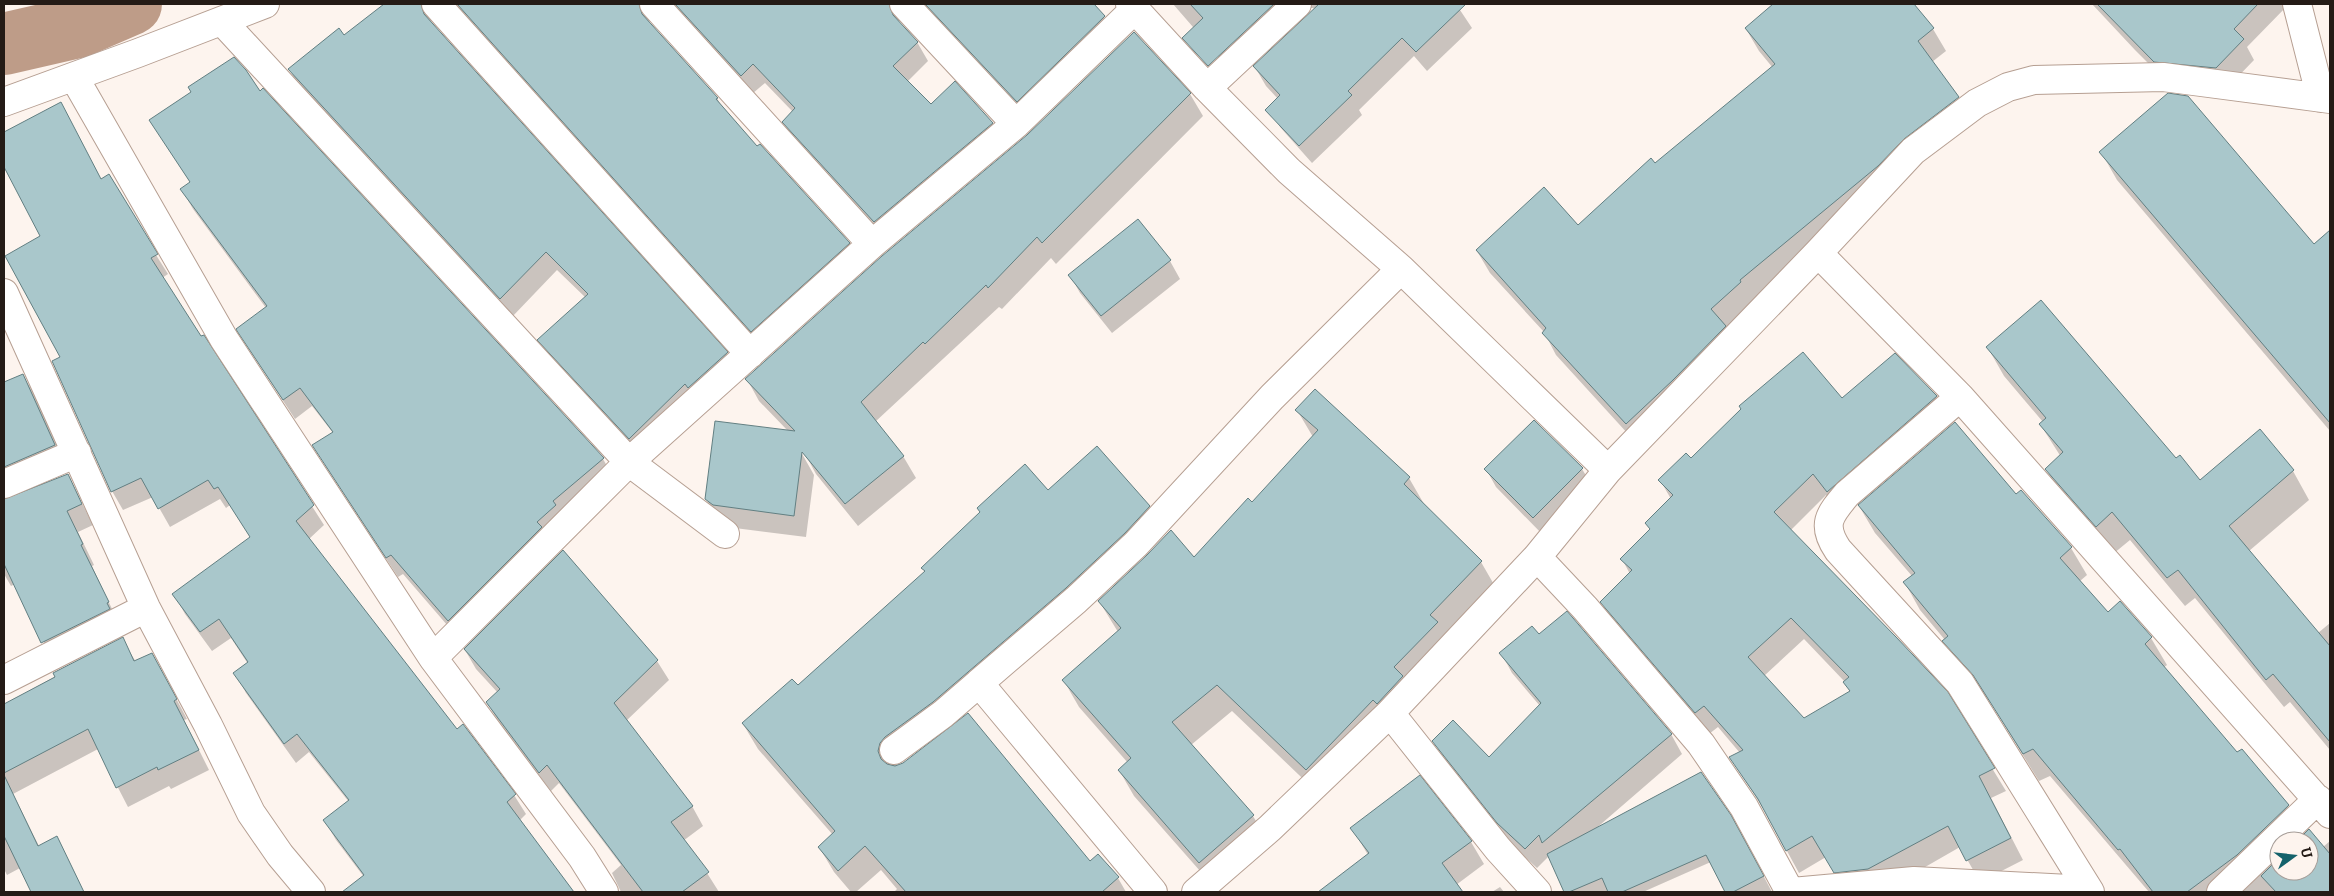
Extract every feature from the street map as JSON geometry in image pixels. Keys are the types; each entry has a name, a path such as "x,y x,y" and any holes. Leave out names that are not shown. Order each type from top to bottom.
{"street":[{"path":"4,102 265,4"},
{"path":"436,4 750,354"},
{"path":"654,4 872,244"},
{"path":"904,4 1016,124"},
{"path":"1207,88 1297,4"},
{"path":"1196,892 1270,828 1390,713 1537,557 1608,470 1913,151 1977,103 2008,87 2043,79 2163,76 2326,98 2297,4"},
{"path":"433,658 629,462 872,244 1016,124 1133,7 1207,88 1289,172 1401,269 1608,470"},
{"path":"222,21 629,462 725,534"},
{"path":"74,77 224,339 433,658 582,857 604,892"},
{"path":"1818,252 1960,397 2324,807 2221,892"},
{"path":"894,750 943,714 1076,600 1136,544 1272,397 1401,269"},
{"path":"4,293 146,608 208,724 251,814 280,855 311,892"},
{"path":"1960,397 1847,494 1834,509 1828,520 1831,540 1838,550 1960,683 2089,891"},
{"path":"4,484 77,453"},
{"path":"1537,557 1585,608 1701,744 1744,807 1791,892 1914,881 2089,891"},
{"path":"4,680 146,608"},
{"path":"979,683 1153,892"},
{"path":"1390,713 1498,849 1536,892"}],"building":[{"path":"384,4 421,4 424,14 728,352 688,388 685,384 629,439 537,340 588,294 546,252 500,299 288,69 339,28 344,35"},
{"path":"457,4 639,4 642,14 718,98 716,99 757,146 760,144 850,243 751,332"},
{"path":"675,4 889,4 893,15 918,42 893,66 931,104 955,81 993,123 874,222 782,122 795,108 753,64 741,76"},
{"path":"925,4 1094,4 1105,16 1017,102"},
{"path":"1190,4 1274,4 1208,66 1182,38 1203,18"},
{"path":"1319,4 1466,4 1416,52 1402,38 1348,91 1352,95 1299,146 1265,110 1280,95 1253,66"},
{"path":"1773,4 1914,4 1934,28 1918,41 1959,97 1904,139 1878,166 1740,280 1741,282 1711,309 1726,326 1626,424 1542,333 1546,328 1476,250 1544,187 1578,225 1651,158 1655,163 1775,64 1745,28"},
{"path":"2097,4 2258,4 2234,29 2244,39 2216,68 2154,62"},
{"path":"1134,32 1191,93 1042,243 1037,237 988,288 986,285 861,402 904,456 845,504 802,452 794,516 713,505 705,499 715,421 795,431 745,379 882,256 1027,135"},
{"path":"234,57 246,70 260,91 263,88 604,458 553,501 556,505 537,522 542,527 448,621 391,555 386,558 312,445 333,432 300,388 283,400 237,331 236,329 267,306 180,189 190,182 149,120 191,92 188,87"},
{"path":"2168,93 2188,96 2314,244 2330,230 2330,423 2099,152"},
{"path":"61,102 101,179 109,174 158,254 151,258 201,336 204,335 314,505 296,521 457,729 463,724 516,794 507,802 574,892 342,892 364,875 323,820 349,800 297,734 284,744 233,673 248,662 219,619 200,632 172,594 250,537 218,487 214,489 208,480 158,509 141,478 111,492 52,361 60,357 5,256 40,236 4,167 4,132"},
{"path":"1138,219 1171,260 1101,316 1068,275"},
{"path":"2041,300 2176,458 2180,455 2200,480 2260,429 2294,470 2229,526 2330,646 2330,742 2273,674 2266,680 2178,570 2167,578 2112,512 2096,527 2045,469 2063,452 2039,424 2046,418 1986,347"},
{"path":"1803,352 1842,398 1895,353 1937,396 1827,492 1813,474 1774,512 1948,692 1995,768 1979,776 2011,838 1966,861 1948,826 1868,869 1834,873 1812,836 1786,851 1758,799 1729,757 1743,750 1704,706 1695,713 1600,602 1632,570 1620,559 1650,529 1645,523 1673,495 1658,480 1686,453 1691,458 1741,409 1739,406","holes":["1791,618 1849,677 1843,682 1850,691 1804,718 1748,657"]},
{"path":"23,374 55,445 4,467 4,382"},
{"path":"1315,389 1410,477 1404,484 1482,561 1430,615 1438,622 1394,667 1403,676 1377,704 1373,700 1306,770 1217,685 1172,722 1254,815 1199,863 1118,770 1131,758 1062,680 1121,628 1098,601 1171,530 1194,557 1248,498 1252,502 1318,430 1295,410"},
{"path":"1534,420 1583,468 1533,518 1484,469"},
{"path":"1955,422 2016,494 2021,490 2072,547 2060,558 2108,612 2120,601 2152,637 2145,644 2237,752 2242,749 2289,805 2237,855 2187,892 2153,892 2120,849 2118,850 2033,749 2023,754 1973,675 1942,641 1948,636 1903,582 1915,573 1858,505"},
{"path":"1097,446 1150,506 1125,533 1066,588 933,702 885,737 880,743 878,751 881,759 887,764 895,766 903,763 968,713 1090,861 1098,854 1119,877 1102,892 906,892 865,846 838,871 818,847 835,831 742,723 792,679 798,685 925,571 921,568 980,512 977,508 1025,464 1048,490"},
{"path":"68,474 82,504 67,511 83,544 81,545 109,602 107,603 110,609 41,643 4,564 4,499"},
{"path":"563,550 658,660 614,703 693,806 671,822 709,872 682,892 643,892 547,765 539,773 486,702 500,689 464,649"},
{"path":"1567,611 1672,734 1542,843 1539,835 1525,849 1497,823 1432,741 1453,720 1489,757 1541,703 1499,653 1532,626 1539,634"},
{"path":"123,637 134,661 152,653 177,699 174,701 199,750 158,770 157,767 116,788 88,729 4,773 4,704 55,677 53,673"},
{"path":"1701,772 1731,815 1764,876 1733,892 1725,892 1706,855 1622,892 1608,892 1602,878 1569,892 1564,892 1547,854"},
{"path":"4,775 38,846 57,836 84,892 31,892 4,836"},
{"path":"1420,775 1472,841 1442,863 1463,892 1318,892 1369,853 1350,828"},
{"path":"2319,841 2330,854 2330,892 2276,892 2261,876 2269,868 2269,881 2319,881"}],"waterway":[{"path":"4,44 78,27 131,4"}]}
